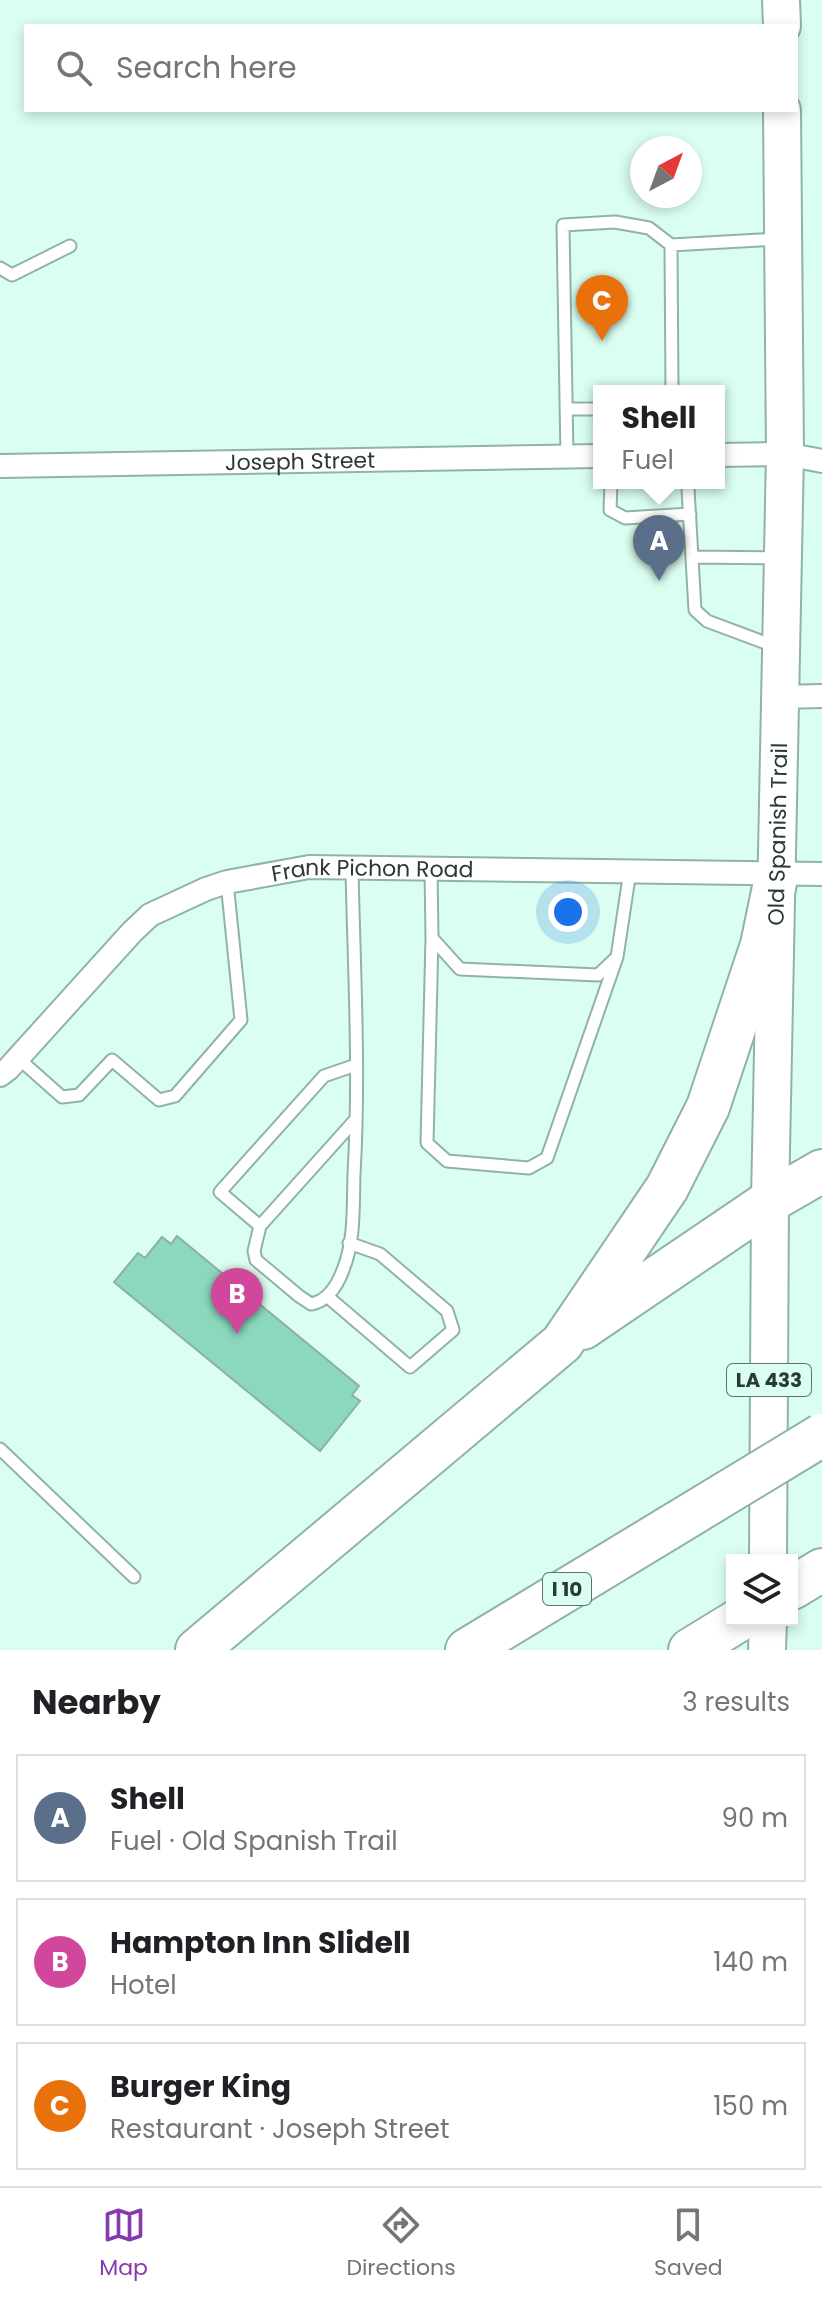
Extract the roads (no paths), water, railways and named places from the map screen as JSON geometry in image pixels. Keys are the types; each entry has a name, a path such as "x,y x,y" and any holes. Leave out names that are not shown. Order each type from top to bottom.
{"highway":[{"path":"562,1343 667,1188 708,1107 762,945 777,873"},
{"path":"197,1650 562,1343 770,1201 822,1171"},
{"name":"I 10","path":"467,1650 822,1435"},
{"path":"798,1584 822,1570"},
{"path":"690,1650 729,1626"}],"main road":[{"path":"781,0 782,24"},
{"name":"Old Spanish Trail","path":"768,1554 770,1201 785,454 782,112"},
{"path":"767,1650 768,1626"}],"street":[{"path":"725,455 785,454 822,461"},
{"name":"Joseph Street","path":"0,466 593,456"},
{"path":"781,697 822,696"},
{"name":"Frank Pichon Road","path":"0,1075 150,915 227,882 309,867 822,874"}],"lane":[{"path":"567,457 563,225 615,222 649,228 671,245 783,239"},
{"path":"671,245 672,385"},
{"path":"0,268 12,275 70,246"},
{"path":"566,409 593,409"},
{"path":"611,489 610,510 625,518 690,514"},
{"path":"688,489 695,610 707,621 782,649"},
{"path":"692,557 783,558"},
{"path":"352,868 356,1119 349,1243 343,1271 328,1297 311,1304 256,1260 254,1251 260,1226 356,1119"},
{"path":"431,869 427,1143 447,1161 529,1168 547,1158 617,957 630,871"},
{"path":"18,1058 62,1097 79,1095 112,1060 159,1100 175,1096 241,1020 227,882"},
{"path":"432,938 460,969 598,975 617,957"},
{"path":"260,1226 220,1192 324,1076 356,1065"},
{"path":"328,1297 410,1367 453,1330 447,1311 380,1254 349,1243"},
{"path":"0,1449 134,1577"}],"place":[{"name":"Burger King","path":"602,341"},
{"name":"Shell","path":"659,581"},
{"name":"Hampton Inn Slidell","path":"237,1334"}]}
